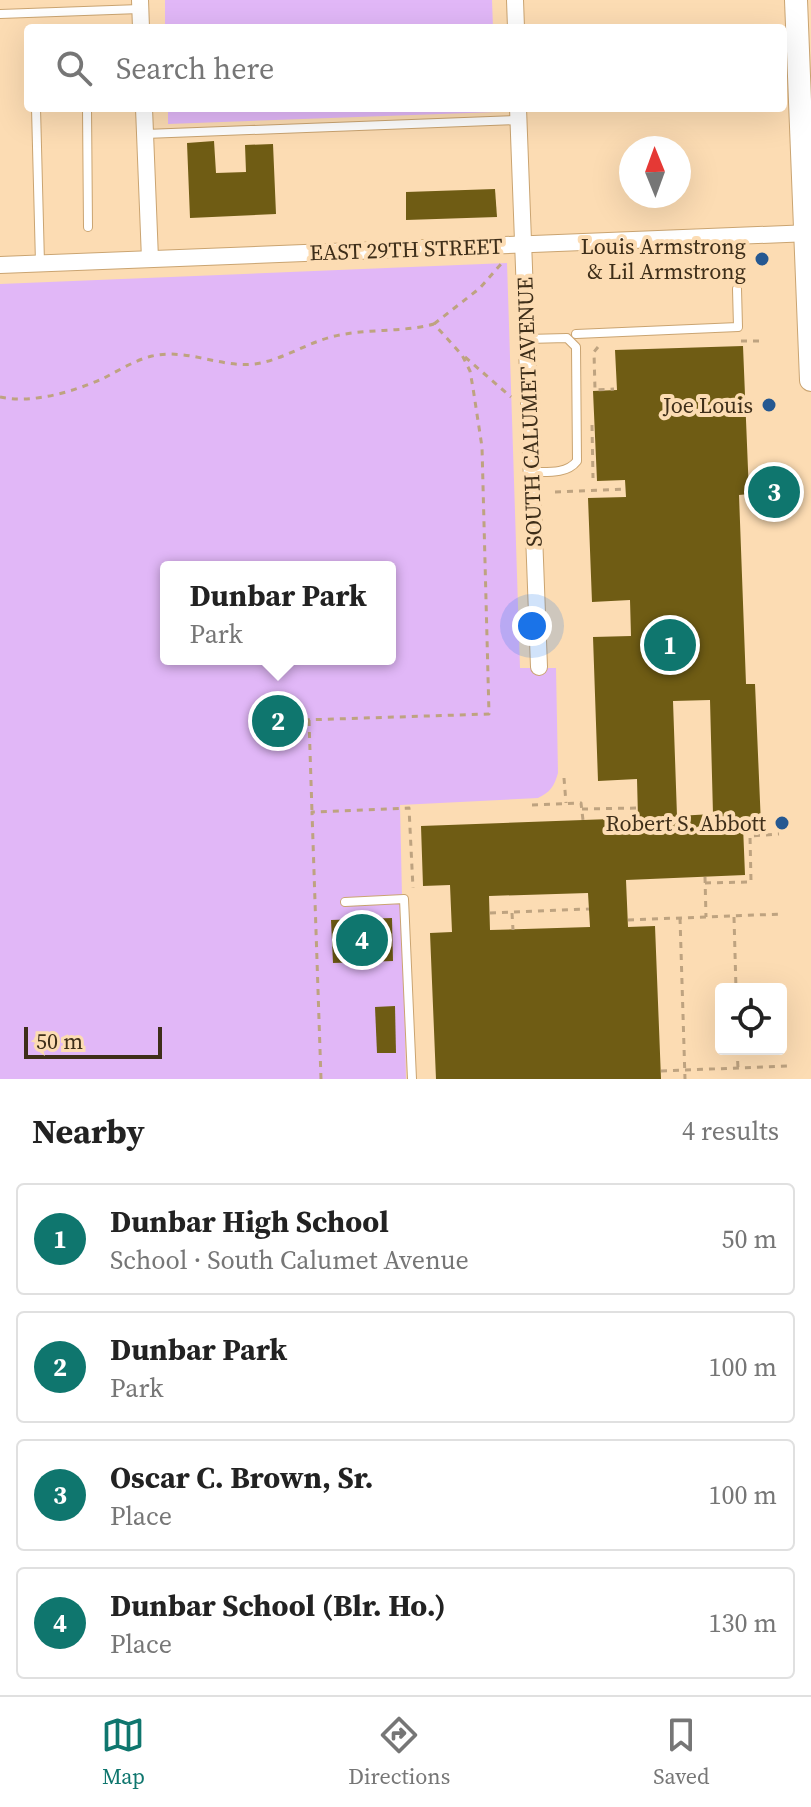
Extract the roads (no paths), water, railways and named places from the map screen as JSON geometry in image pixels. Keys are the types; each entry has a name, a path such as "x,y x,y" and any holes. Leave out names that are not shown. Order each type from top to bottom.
{"main road":[{"path":"796,0 808,233 811,380"}],"street":[{"path":"515,0 516,24"},
{"path":"144,112 150,259"},
{"name":"SOUTH CALUMET AVENUE","path":"519,114 539,667"},
{"name":"EAST 29TH STREET","path":"0,265 808,233"}],"lane":[{"path":"0,14 140,5"},
{"path":"36,112 40,263"},
{"path":"87,112 88,227"},
{"path":"145,134 519,114"},
{"path":"576,334 738,327 737,289"},
{"path":"527,339 567,338 576,347 577,461 572,467 559,471 531,472"},
{"path":"345,902 404,899 412,1079"}],"place":[{"name":"Louis Armstrong & Lil Armstrong","path":"762,259"},
{"name":"Joe Louis","path":"769,405"},
{"name":"Oscar C. Brown, Sr.","path":"774,492"},
{"name":"Dunbar High School","path":"670,645"},
{"name":"Dunbar Park","path":"278,721"},
{"name":"Robert S. Abbott","path":"782,823"},
{"name":"Dunbar School (Blr. Ho.)","path":"362,940"}]}
